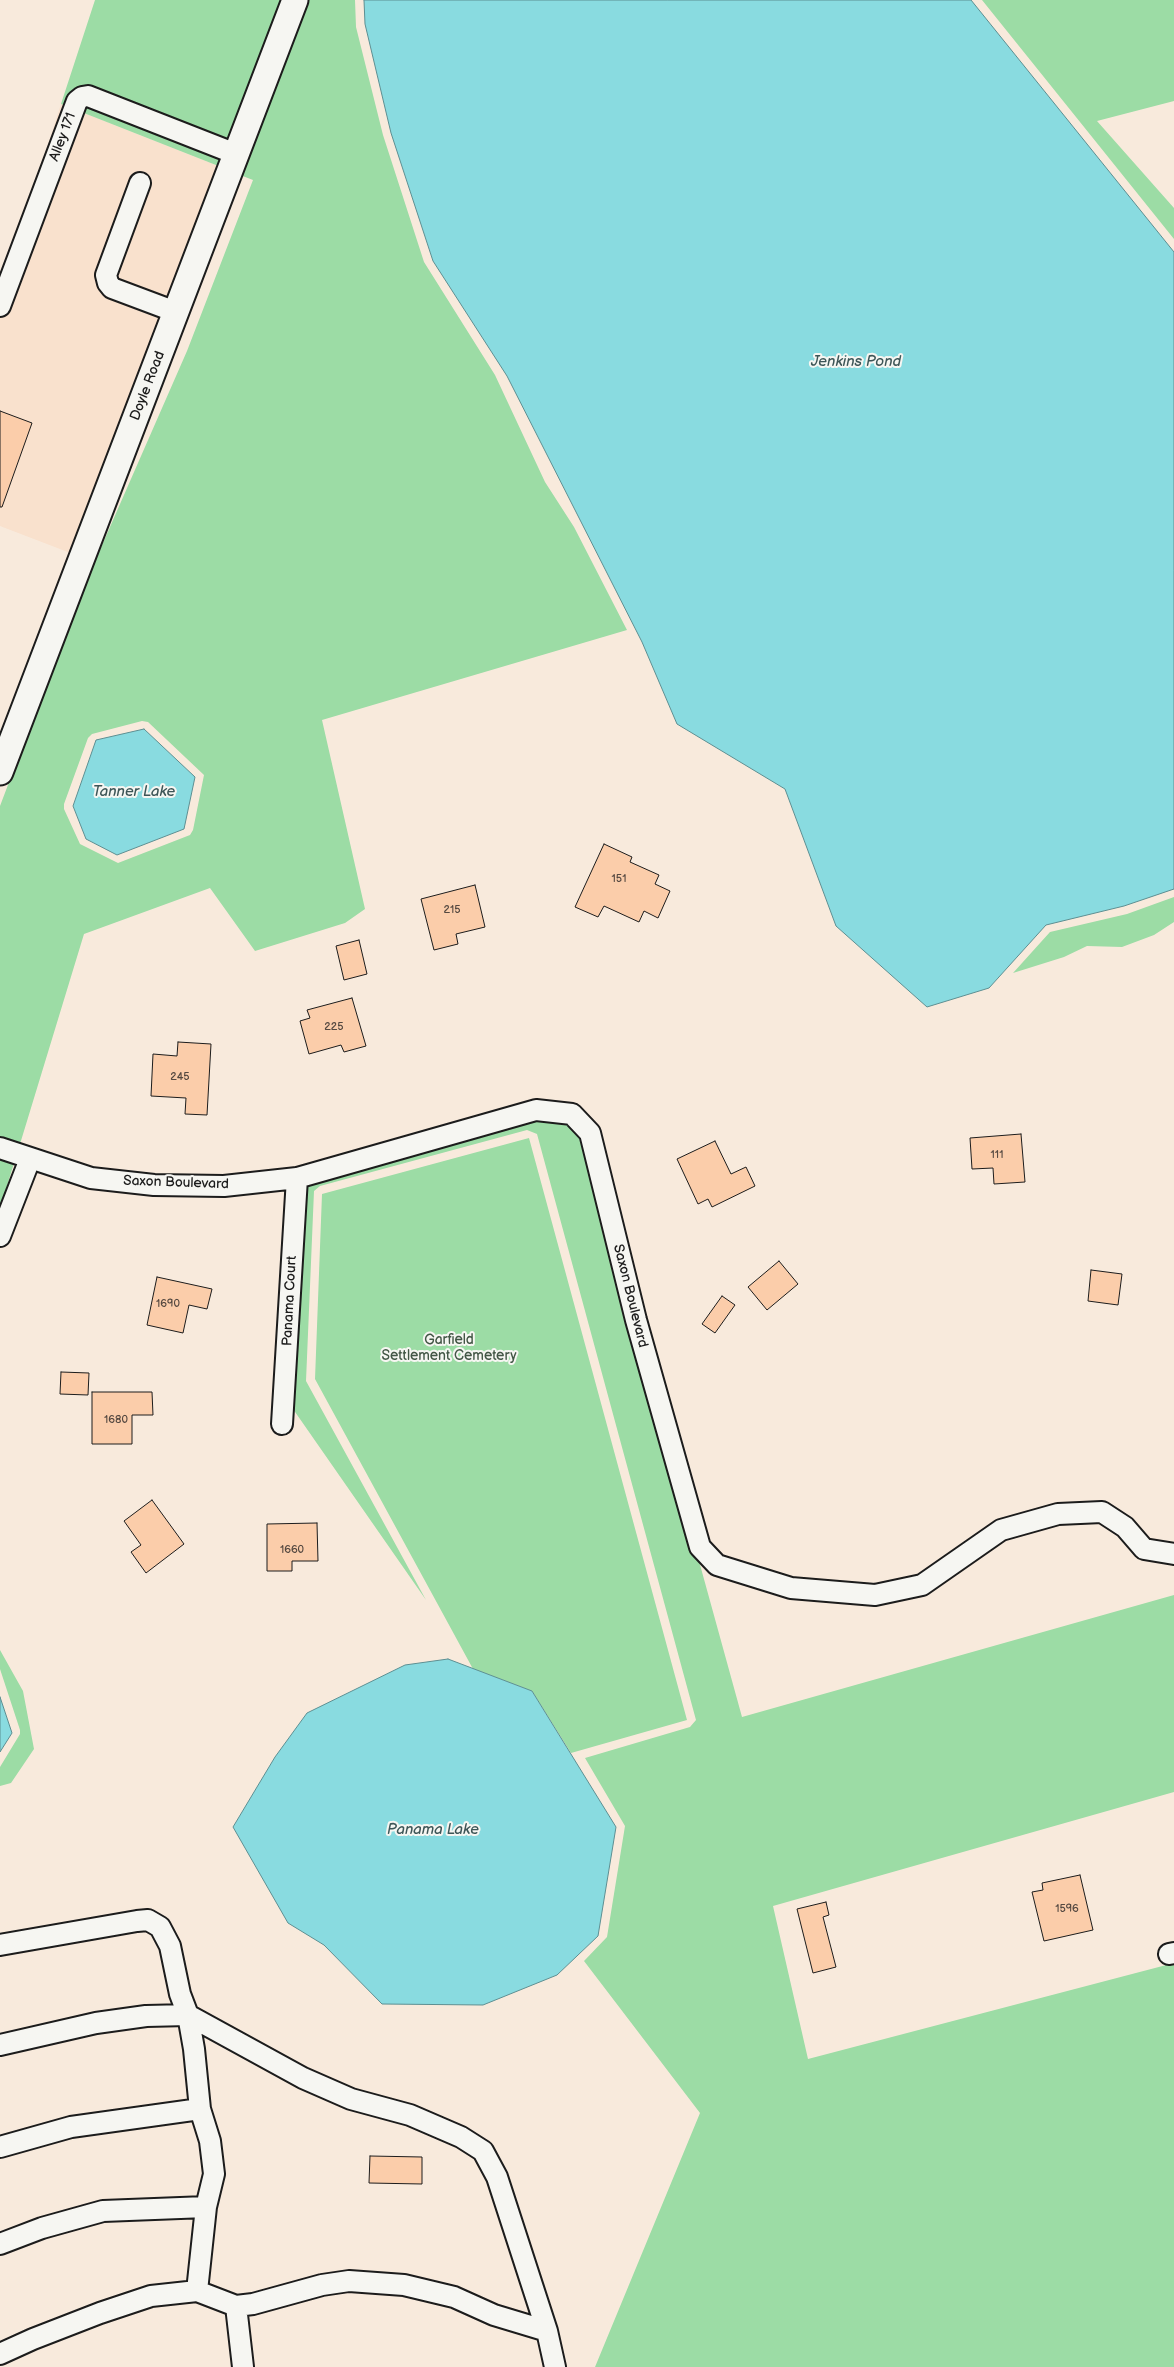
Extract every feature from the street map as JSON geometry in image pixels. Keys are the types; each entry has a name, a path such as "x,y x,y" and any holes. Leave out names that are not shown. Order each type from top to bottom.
{"main road":[{"name":"Doyle Road","path":"0,772 295,0"}],"street":[{"name":"Alley 171","path":"0,306 77,101 82,97 88,96 236,154"},
{"path":"140,182 106,275 108,283 112,288 176,312"},
{"name":"Saxon Boulevard","path":"0,1148 91,1178 154,1184 224,1186 297,1178 536,1110 572,1114 590,1133 636,1320 700,1547 718,1565 790,1588 875,1594 922,1585 1001,1530 1058,1514 1102,1512 1125,1527 1144,1549 1174,1554"},
{"path":"0,1236 30,1159"},
{"name":"Panama Court","path":"282,1424 297,1178"},
{"path":"0,1945 38,1937 148,1920 160,1927 170,1946 180,1994 188,2015 194,2049 200,2109 210,2141 214,2174 206,2207 197,2291"},
{"path":"0,2046 96,2023 146,2016 188,2015 303,2078 351,2099 410,2115 461,2137 483,2151 497,2177 547,2331 555,2367"},
{"path":"0,2147 71,2127 200,2109"},
{"path":"0,2244 42,2228 103,2211 206,2207"},
{"path":"0,2354 33,2338 100,2312 151,2296 197,2291 236,2306 253,2304 322,2285 349,2281 404,2285 454,2298 494,2315 547,2331"},
{"path":"236,2306 243,2367"}],"shaded area":[{"path":"61,104 221,167 73,554 0,526 0,293"}],"green space":[{"path":"95,0 285,0 221,167 61,104"},
{"path":"306,0 355,0 356,27 383,135 424,262 495,375 545,482 574,527 627,630 322,720 365,909 345,923 255,951 210,888 84,934 20,1144 0,1137 0,806 78,600 187,351 253,180 240,175","holes":["142,721 148,722 204,775 193,830 190,835 118,863 80,844 64,809 64,804 88,738 92,734"]},
{"path":"982,0 1174,0 1174,101 1097,121 1174,208 1174,239"},
{"path":"1174,897 1174,922 1154,935 1122,947 1087,946 1064,957 1013,973 1050,932 1127,914"},
{"path":"537,1120 567,1123 581,1138 625,1323 690,1550 699,1561 742,1717 1174,1595 1174,1792 773,1906 808,2059 1174,1963 1174,2367 595,2367 700,2113 584,1961 607,1937 625,1826 585,1758 690,1727 696,1720 537,1134 527,1130 320,1186 314,1191 306,1381 426,1600 293,1409 307,1186"},
{"name":"Garfield Settlement Cemetery","path":"529,1138 687,1720 571,1753 532,1691 473,1669 315,1379 322,1194"},
{"path":"0,1158 14,1163 0,1209"},
{"path":"0,1650 23,1691 34,1749 11,1783 0,1786 0,1767 20,1734 20,1730 0,1669"}],"water":[{"name":"Jenkins Pond","path":"364,0 971,0 1174,252 1174,889 1124,906 1046,925 989,988 927,1007 836,926 785,789 677,724 642,642 507,376 433,261 391,133 365,24"},
{"name":"Tanner Lake","path":"144,729 195,777 184,829 117,855 86,839 73,806 96,740"},
{"name":"Panama Lake","path":"448,1659 532,1691 616,1827 598,1936 557,1975 483,2005 382,2004 324,1945 288,1923 233,1827 275,1757 307,1713 405,1665"},
{"path":"0,1697 12,1733 0,1752"}],"building":[{"path":"0,411 32,423 2,507 0,507"},
{"path":"604,844 632,857 630,862 659,875 655,884 670,891 658,918 644,911 639,922 604,906 598,917 575,907"},
{"path":"475,885 485,927 456,934 458,944 434,950 421,899"},
{"path":"359,940 367,974 344,980 336,946"},
{"path":"352,998 366,1046 344,1052 341,1045 309,1054 300,1021 310,1018 307,1010"},
{"path":"178,1042 211,1044 207,1115 185,1114 186,1098 151,1096 153,1054 177,1056"},
{"path":"1021,1134 1025,1182 994,1184 993,1168 972,1169 970,1138"},
{"path":"715,1141 731,1174 746,1167 755,1186 712,1207 708,1199 698,1204 677,1159"},
{"path":"779,1261 798,1284 767,1310 748,1287"},
{"path":"1091,1270 1122,1274 1118,1305 1088,1301"},
{"path":"157,1277 212,1289 207,1309 189,1305 183,1333 147,1325"},
{"path":"722,1296 735,1305 715,1333 702,1324"},
{"path":"61,1372 89,1373 88,1395 60,1394"},
{"path":"92,1392 152,1392 153,1415 132,1415 132,1444 92,1444"},
{"path":"152,1500 184,1544 146,1573 131,1552 141,1545 124,1521"},
{"path":"317,1523 318,1561 292,1561 292,1571 267,1571 267,1524"},
{"path":"1080,1875 1093,1930 1044,1941 1032,1892 1043,1890 1042,1883"},
{"path":"826,1902 829,1915 823,1917 836,1967 813,1973 797,1909"},
{"path":"370,2156 422,2157 422,2184 369,2183"}]}
